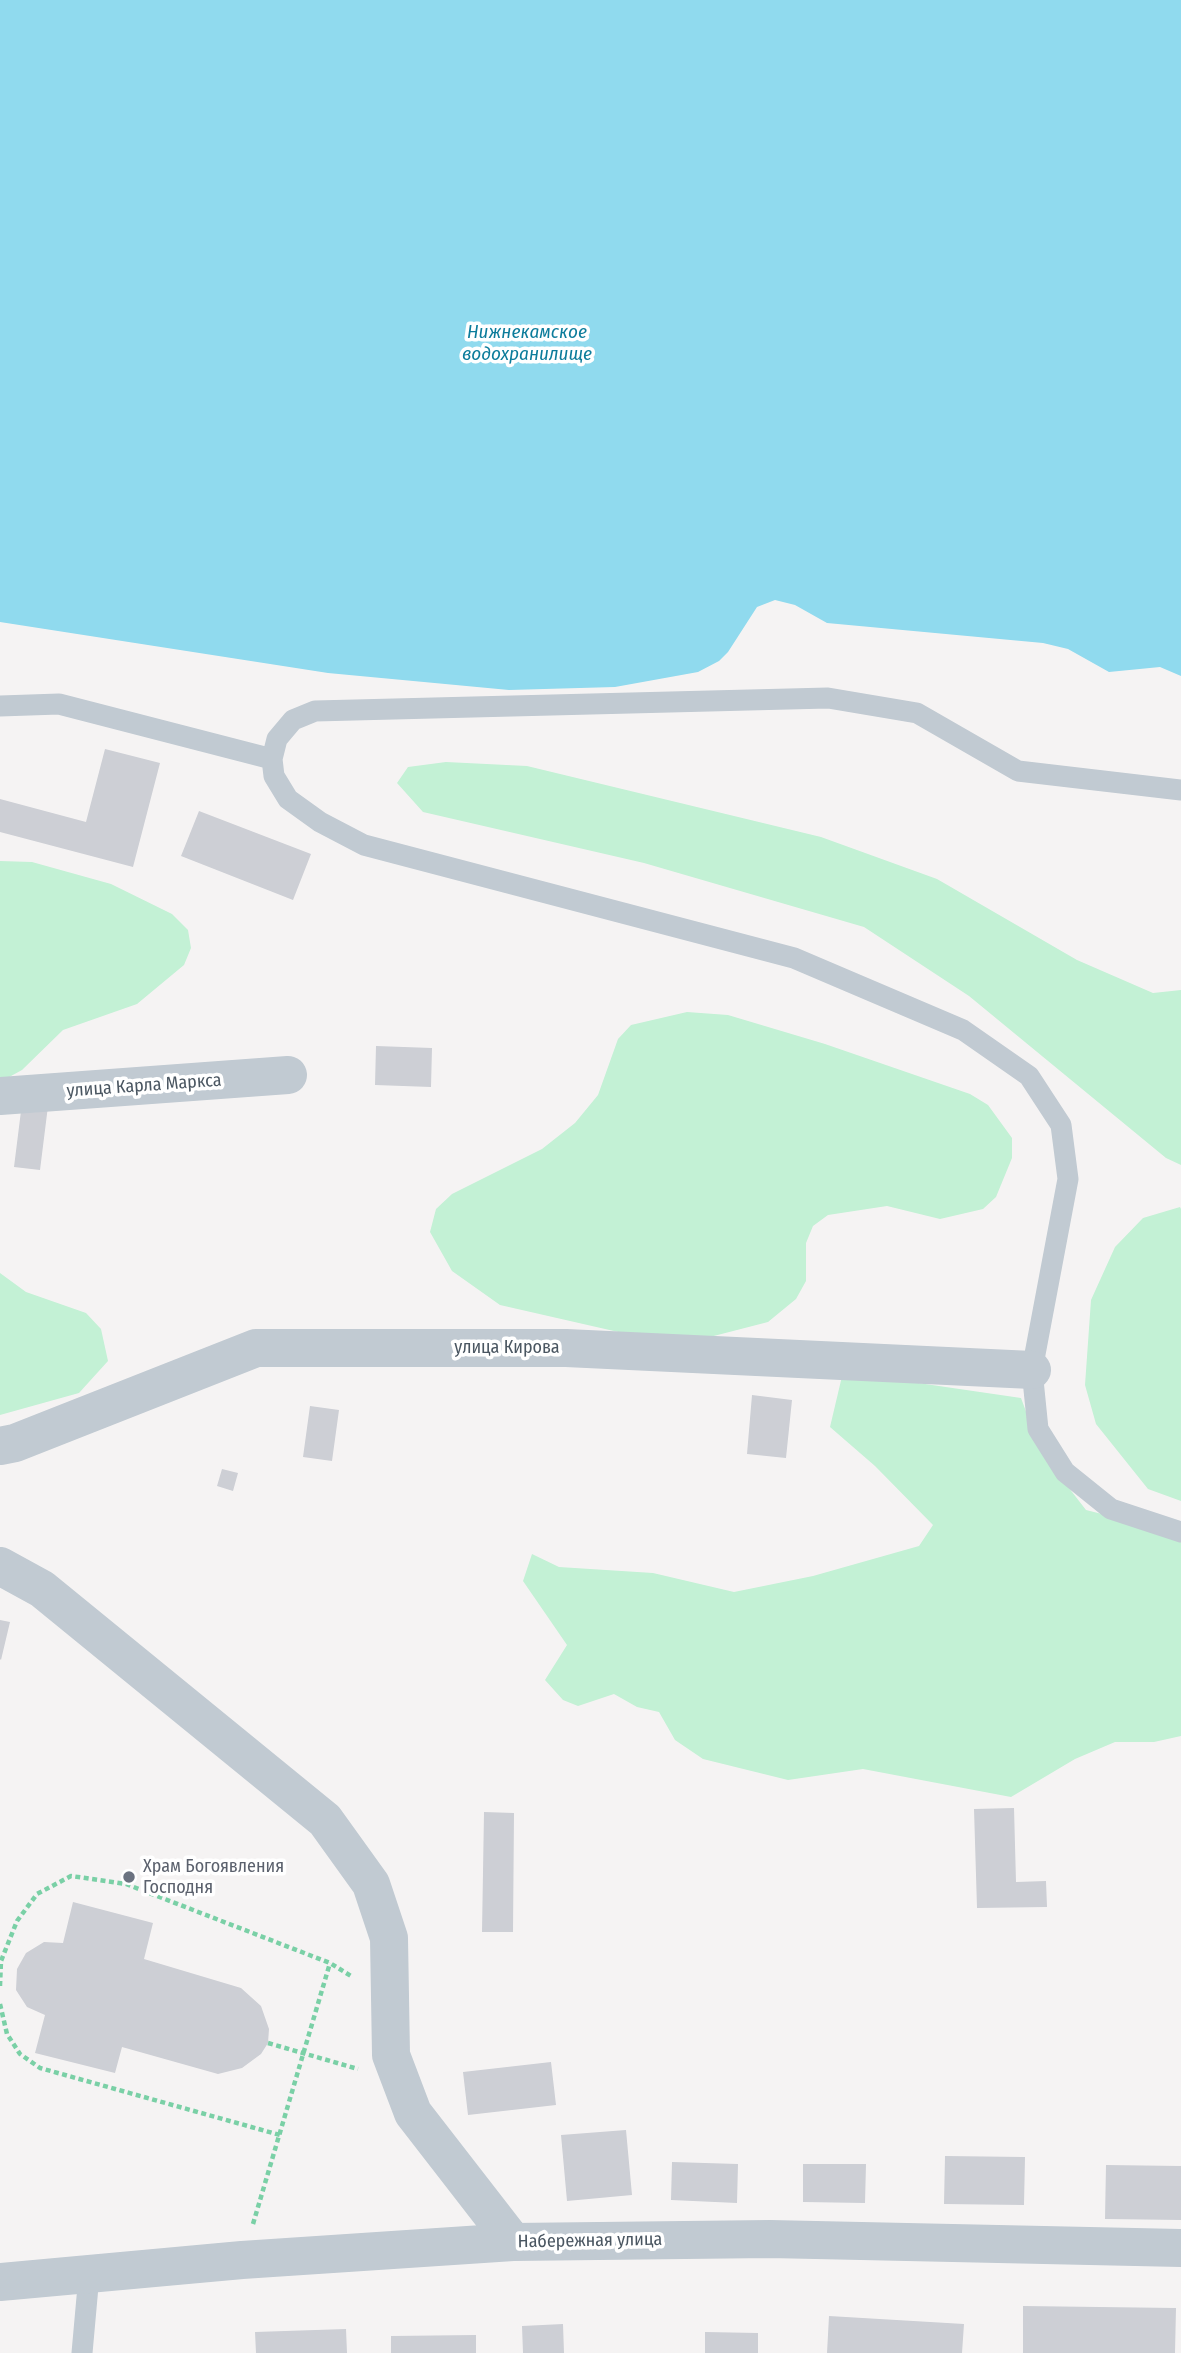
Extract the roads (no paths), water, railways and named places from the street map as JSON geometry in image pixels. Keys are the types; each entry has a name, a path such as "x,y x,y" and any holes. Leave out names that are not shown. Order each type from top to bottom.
{"street":[{"name":"улица Карла Маркса","path":"0,1096 288,1075"},
{"name":"улица Кирова","path":"0,1446 15,1443 256,1348 566,1348 1032,1370"},
{"path":"0,1566 42,1589 326,1820 371,1884 389,1938 391,2055 413,2113 513,2242"},
{"name":"Набережная улица","path":"0,2282 242,2260 513,2242 770,2239 1181,2248"}],"lane":[{"path":"1181,790 1018,771 917,713 828,698 315,711 293,720 277,739 272,759 274,776 288,799 320,822 364,845 794,958 963,1030 1029,1076 1061,1125 1068,1179 1032,1370 1038,1429 1065,1472 1111,1509 1181,1532"},
{"path":"0,706 59,704 272,759"},
{"path":"82,2353 89,2275"}],"water":[{"name":"Нижнекамское водохранилище","path":"0,0 1181,0 1181,676 1160,667 1109,672 1068,649 1043,643 827,623 795,605 775,600 757,607 728,652 719,661 698,672 615,687 509,690 328,673 0,622"}],"place":[{"name":"Храм Богоявления Господня","path":"129,1877"}]}
